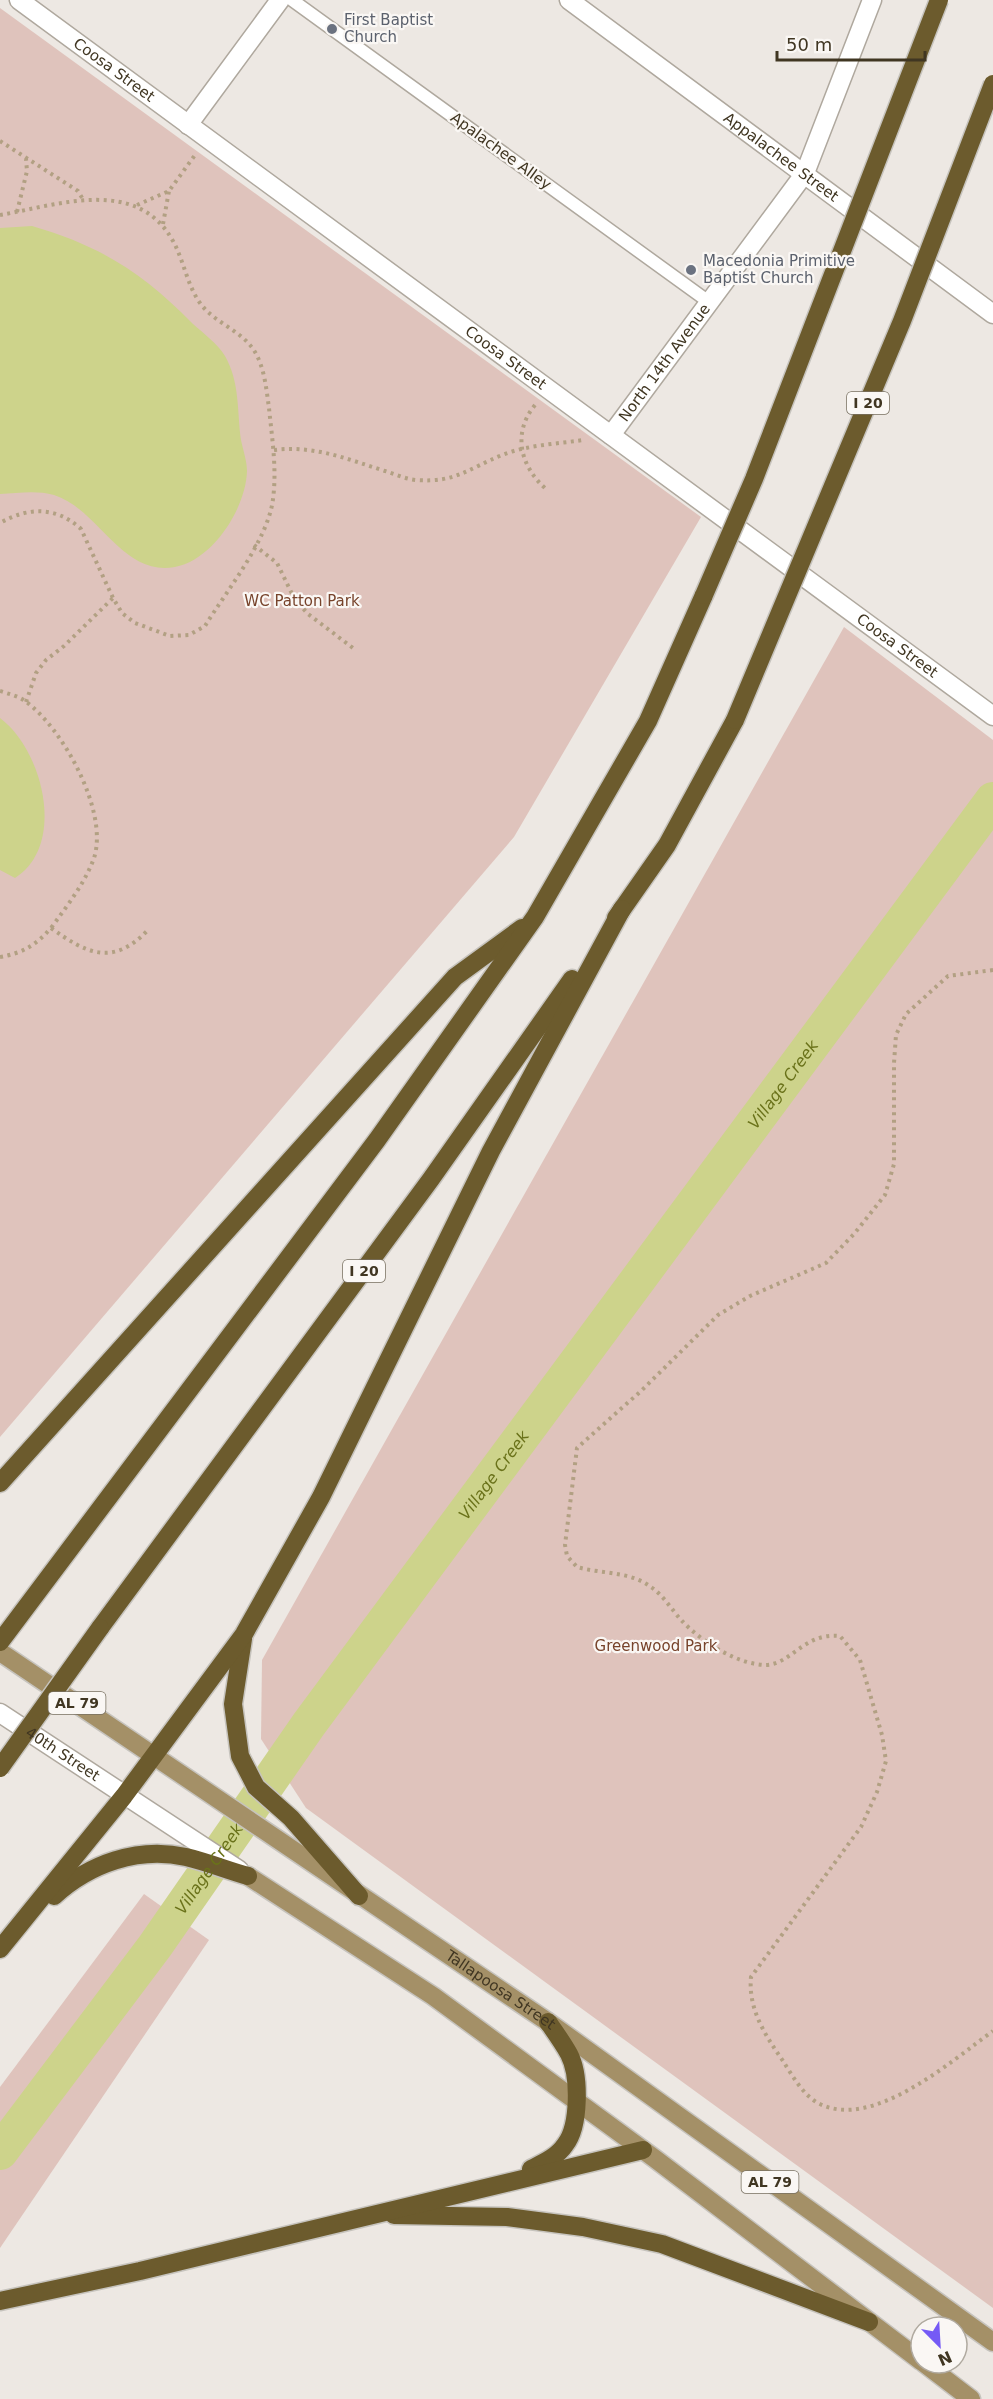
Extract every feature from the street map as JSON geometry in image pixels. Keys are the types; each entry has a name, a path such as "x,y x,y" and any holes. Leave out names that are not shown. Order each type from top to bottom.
{"highway":[{"path":"0,1642 377,1140 535,917 648,721 754,479 939,0"},
{"name":"I 20","path":"0,1768 100,1628 431,1179 667,845 735,720 902,321 993,84"},
{"path":"0,1950 124,1796 244,1634 321,1497 490,1150 622,909"},
{"path":"0,1483 455,977 535,917"},
{"path":"244,1634 234,1704 240,1756 256,1787 291,1818 359,1896"},
{"path":"0,1950 71,1881 96,1866 123,1858 150,1855 184,1856 248,1876"},
{"path":"505,2182 549,2160 566,2145 574,2123 577,2083 570,2055 548,2022"},
{"path":"0,2301 140,2271 643,2150"},
{"path":"366,2215 507,2217 583,2227 662,2244 869,2322"}],"main road":[{"name":"Tallapoosa Street","path":"0,1652 548,2022 993,2342"},
{"path":"248,1876 434,1996 643,2150 909,2352"},
{"path":"939,2375 971,2399"}],"street":[{"name":"Coosa Street","path":"19,0 993,716"},
{"path":"188,125 280,0"},
{"name":"Appalachee Street","path":"569,0 993,314"},
{"name":"North 14th Avenue","path":"611,435 805,173 872,0"},
{"name":"40th Street","path":"0,1713 124,1796"},
{"path":"124,1796 248,1876"}],"lane":[{"name":"Apalachee Alley","path":"292,0 709,302"}],"path":[{"path":"0,141 78,191 84,201"},
{"path":"163,225 169,191 195,154"},
{"path":"17,212 27,171 26,158"},
{"path":"136,205 169,191"},
{"path":"0,215 84,201 116,200 136,205 163,225 174,243 201,304 250,344 261,364 274,450 273,499 267,524 205,626 189,635 170,636 135,622 122,613 81,529 70,519 50,510 27,512 0,523"},
{"path":"535,405 526,416 521,433 522,449 530,472 546,489"},
{"path":"274,450 296,447 317,449 413,480 443,480 465,474 502,455 522,449 583,440"},
{"path":"254,545 277,563 294,598 308,614 353,648"},
{"path":"26,702 36,673 46,660 64,646 113,598"},
{"path":"0,691 26,702 55,732 78,771 93,805 98,833 94,856 84,880 51,928 36,945 19,954 0,957"},
{"path":"51,928 79,948 98,954 119,950 135,943 147,931"},
{"path":"993,970 948,976 906,1014 896,1035 894,1164 885,1195 854,1234 826,1263 750,1296 718,1315 577,1448 565,1545 567,1556 577,1567 633,1577 652,1587 683,1622 707,1643 741,1658 767,1665 783,1659 814,1638 830,1635 840,1636 860,1660 882,1735 886,1761 877,1792 861,1827 752,1977 750,1996 765,2036 800,2086 817,2103 839,2110 872,2108 914,2087 993,2031"}],"green space":[{"name":"WC Patton Park","path":"0,8 701,517 514,837 0,1437"},
{"name":"Greenwood Park","path":"844,627 993,740 993,2308 306,1808 261,1739 262,1660"},
{"path":"144,1894 209,1940 0,2248 0,2087"}],"shaded area":[{"path":"32,226 79,243 120,263 175,306 214,343 230,366 236,386 241,440 246,463 245,485 241,501 225,530 202,554 189,562 175,567 156,567 140,562 125,552 70,503 54,495 34,492 0,494 0,228"},
{"path":"0,718 15,733 28,752 43,798 44,821 41,844 31,863 15,878 0,870"}],"waterway":[{"name":"Village Creek","path":"0,2152 155,1946 309,1724 993,800"}],"place":[{"name":"First Baptist Church","path":"332,29"},
{"name":"Macedonia Primitive Baptist Church","path":"691,270"}]}
